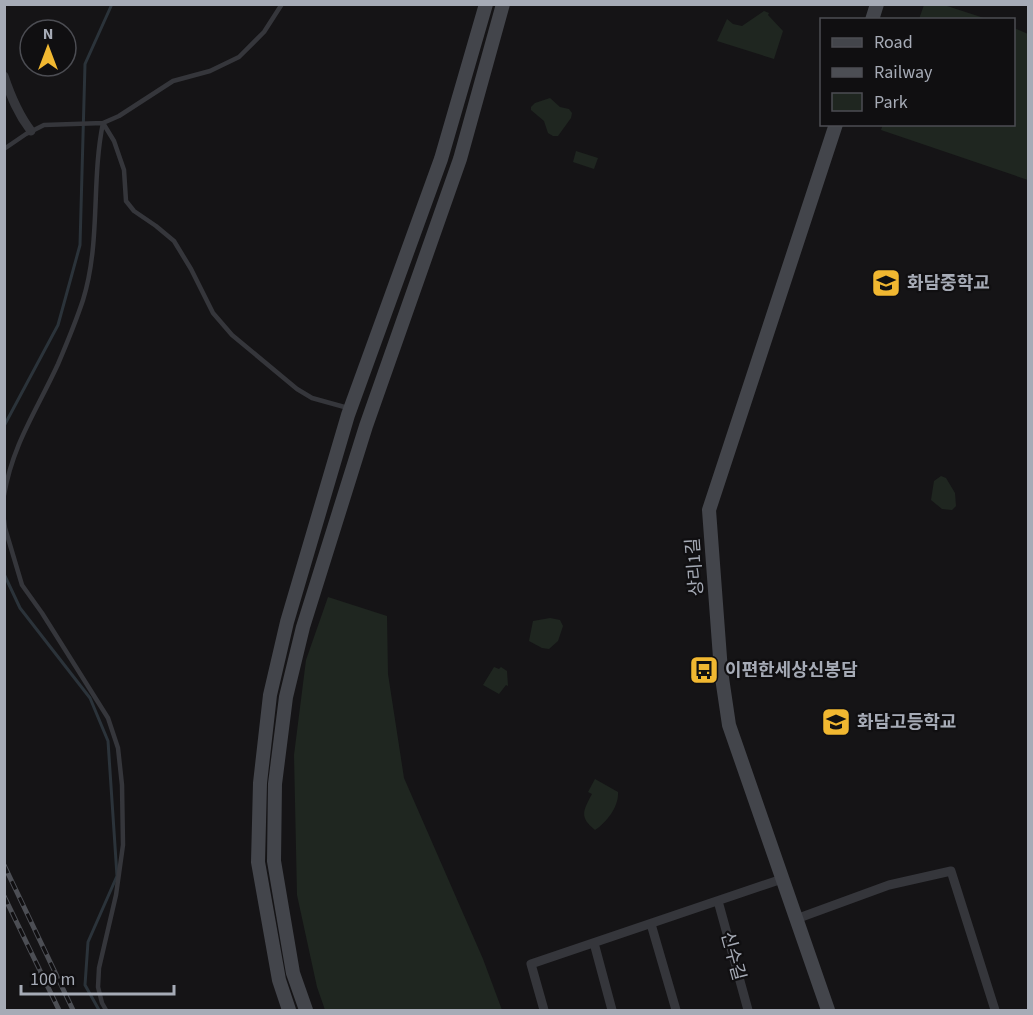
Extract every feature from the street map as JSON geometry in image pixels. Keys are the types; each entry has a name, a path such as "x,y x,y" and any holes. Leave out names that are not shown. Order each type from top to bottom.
{"main road":[{"path":"289,1011 279,980 258,862 260,783 270,695 285,633 351,409 441,159 486,4"},
{"path":"306,1011 292,973 274,861 275,784 286,698 303,627 366,426 460,159 504,4"},
{"name":"상리1길","path":"828,1011 729,725 721,671 709,510 835,126"}],"street":[{"path":"4,76 11,98 21,118 31,131"},
{"path":"796,919 889,885 951,871 995,1011"},
{"path":"544,1011 531,964 782,879"},
{"name":"신수길","path":"718,901 748,1011"},
{"path":"651,924 676,1011"},
{"path":"594,943 612,1011"}],"lane":[{"path":"4,149 44,125 100,122 119,116 173,81 210,71 239,57 264,32 282,4"},
{"path":"100,122 114,141 124,170 126,201 134,211 174,241 213,313 232,335 297,389 312,398 351,409"},
{"path":"4,495 15,451 57,365 83,298 93,242 100,122"},
{"path":"4,520 22,585 108,718 118,748 122,785 123,844 119,876 99,968 98,987 106,1011"}],"green space":[{"path":"924,5 944,5 984,18 919,18"},
{"path":"764,11 769,13 768,15 783,31 774,59 717,41 727,19 733,24 742,26"},
{"path":"1015,28 1028,34 1028,180 881,130 882,126 1015,126"},
{"path":"550,98 560,107 569,109 572,113 558,136 548,133 544,121 531,110 535,103"},
{"path":"576,151 598,158 594,169 573,162"},
{"path":"941,476 946,478 955,493 956,506 952,510 942,509 931,500 934,481"},
{"path":"328,597 387,616 388,674 404,778 483,959 502,1010 325,1010 317,987 297,895 294,755 306,660"},
{"path":"550,618 560,620 563,626 558,641 549,649 529,641 533,621"},
{"path":"494,667 499,669 501,667 507,671 508,686 506,685 499,694 483,685"},
{"path":"595,779 618,792 618,797 611,813 595,830 584,814 592,794 588,792"}],"waterway":[{"path":"4,426 58,325 80,245 85,64 112,4"},
{"path":"4,574 20,608 90,698 108,741 117,876 88,942 85,985 99,1010"}],"railway":[{"path":"4,865 73,1010"},
{"path":"4,896 59,1010"}],"place":[{"name":"화담중학교","path":"886,283"},
{"name":"이편한세상신봉담","path":"704,670"},
{"name":"화담고등학교","path":"836,722"}]}
